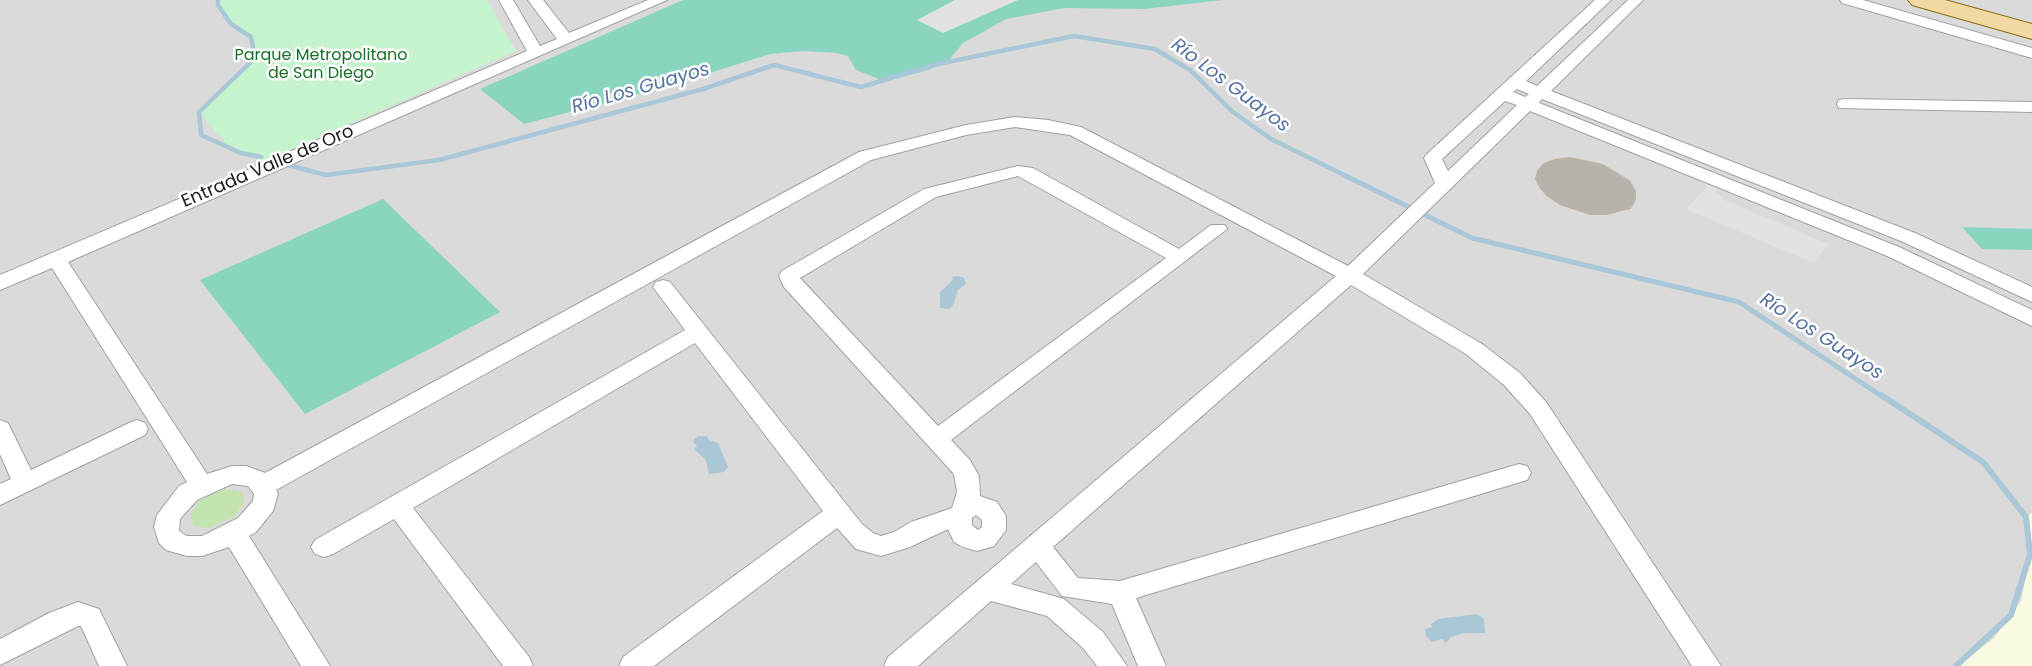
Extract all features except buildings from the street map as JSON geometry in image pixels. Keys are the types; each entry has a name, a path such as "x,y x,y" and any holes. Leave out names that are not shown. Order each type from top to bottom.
{"main road":[{"path":"1920,0 2032,32"},
{"path":"1978,0 2032,15"}],"street":[{"path":"506,0 533,47"},
{"path":"535,0 561,35"},
{"path":"561,35 626,0"},
{"path":"561,35 660,0"},
{"path":"1445,186 1433,158 1604,0"},
{"path":"898,666 1350,275 1636,0"},
{"path":"1847,0 2032,53"},
{"name":"Entrada Valle de Oro","path":"0,283 561,35"},
{"path":"1510,89 1908,237 2032,295"},
{"path":"1534,98 1892,251 2032,320"},
{"path":"1844,104 2032,107"},
{"path":"263,486 865,156 965,130 1015,122 1075,131 1350,275 1474,348 1512,379 1538,408 1707,666"},
{"path":"1113,666 1029,553 990,535 984,538 969,538 958,530 969,492 967,476 937,439 791,282 789,276 794,270 930,193 1018,171 1027,172 1180,258"},
{"path":"937,439 1219,229"},
{"path":"56,260 202,485"},
{"path":"663,288 839,513 865,542 881,546 962,514"},
{"path":"324,547 696,332"},
{"path":"0,429 25,483"},
{"path":"0,495 137,429"},
{"path":"987,589 1063,598 1120,592 1519,473"},
{"path":"246,475 263,486 264,504 247,525 234,534 195,546 175,543 168,536 166,527 169,515 188,494 202,485 225,477 246,475"},
{"path":"397,505 519,666"},
{"path":"633,666 839,513"},
{"path":"234,534 316,666"},
{"path":"1120,592 1152,666"},
{"path":"0,653 58,621 78,614 90,617 113,666"}],"shaded area":[{"path":"0,0 2032,0 2032,666 0,666"},
{"path":"955,0 1018,0 943,33 917,20"},
{"path":"1709,184 1718,188 1715,192 1724,197 1722,199 1828,244 1813,263 1686,209"},
{"path":"2032,513 2032,666 1958,666 1994,638 2021,601 2030,555 2026,517"}],"green space":[{"name":"Parque Metropolitano de San Diego","path":"218,0 487,0 516,51 263,162 231,149 199,112 255,58 251,37 231,24 218,5"},
{"path":"683,0 1223,0 1144,9 1064,8 1006,19 963,43 950,59 928,70 899,78 879,79 856,70 848,56 836,53 804,51 770,54 665,87 524,124 480,89"},
{"path":"383,199 500,312 305,414 200,280"},
{"path":"1962,227 2032,229 2032,250 1982,249"},
{"path":"229,489 242,493 244,498 234,517 208,528 194,526 190,516 197,504 212,493"}],"water":[{"path":"952,277 964,278 966,284 958,290 949,309 940,308 940,292 953,280"},
{"path":"698,436 706,436 718,443 728,467 724,472 709,474 706,460 694,449 697,446 693,441"},
{"path":"1477,614 1484,619 1485,633 1464,633 1451,637 1446,643 1442,639 1432,642 1426,636 1425,629 1432,627 1431,624 1438,619"}],"waterway":[{"name":"Río Los Guayos","path":"218,0 218,5 231,24 251,37 255,58 199,112 201,135 241,153 261,157"},
{"name":"Río Los Guayos","path":"288,165 326,175 439,160 703,89 774,65 861,87 938,64 1074,36 1155,49 1190,70 1233,112 1271,139 1350,178"},
{"name":"Río Los Guayos","path":"1346,176 1472,238 1739,302 1883,397"},
{"name":"Río Los Guayos","path":"1881,395 1983,462 2026,517 2030,555 2011,615 1956,666"}]}
